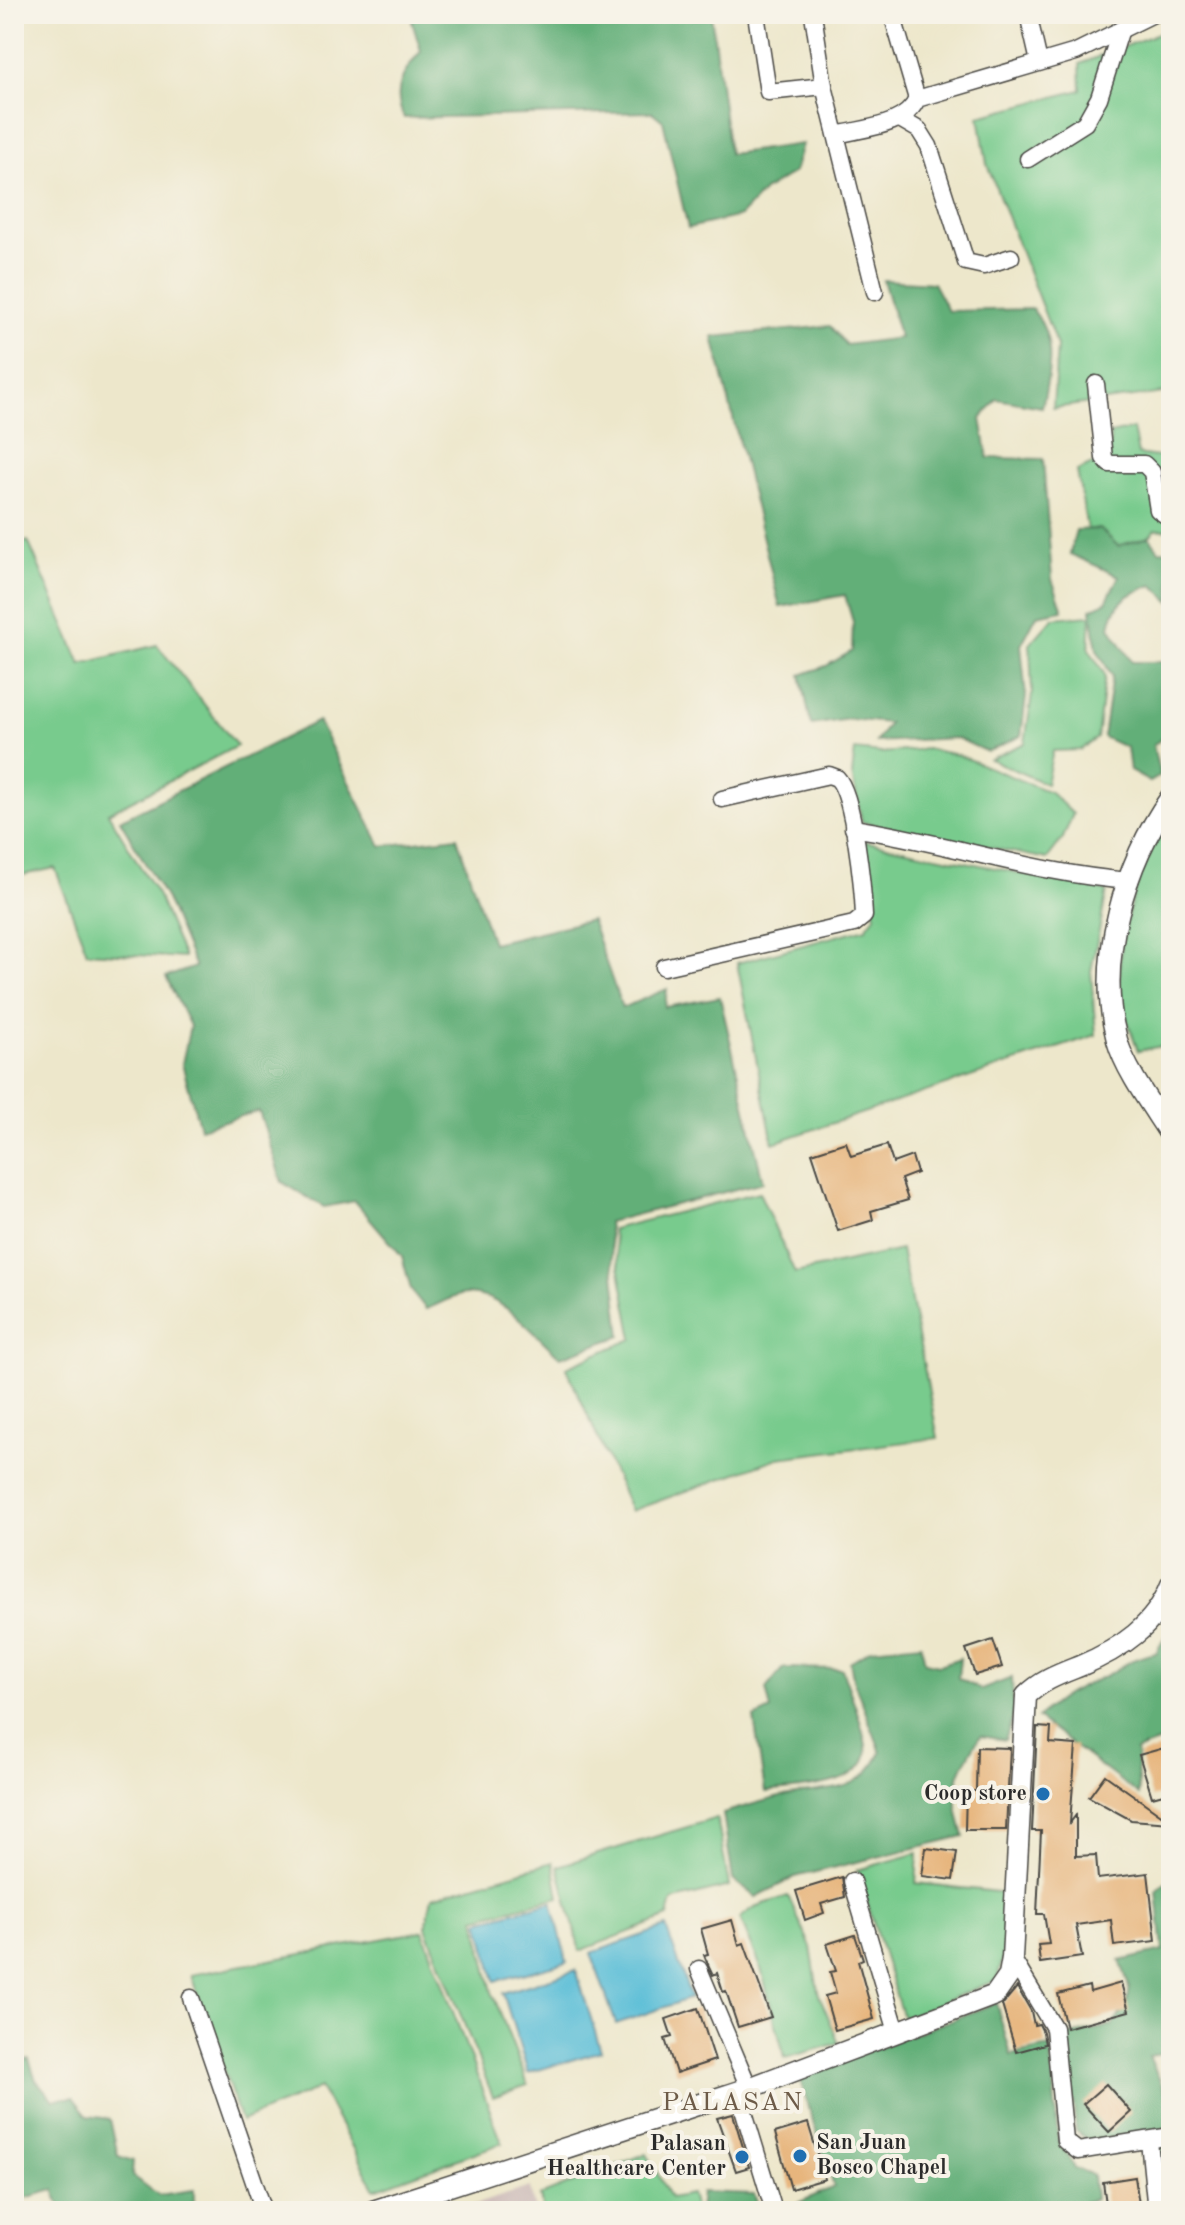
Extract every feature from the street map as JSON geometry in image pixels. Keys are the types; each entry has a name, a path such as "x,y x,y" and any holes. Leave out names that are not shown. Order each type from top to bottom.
{"street":[{"path":"756,14 768,92 824,86"},
{"path":"813,14 824,86 875,292"},
{"path":"837,135 900,119 912,109 917,99 892,14"},
{"path":"1028,14 1039,62"},
{"path":"917,99 1076,52 1126,24 1153,14"},
{"path":"1028,159 1085,123 1099,98 1126,24"},
{"path":"900,119 919,130 929,146 966,262 984,266 1011,257"},
{"path":"1096,384 1107,462 1144,464 1152,472 1158,510 1171,519"},
{"path":"664,967 854,924 864,916 853,828 841,781 829,775 722,799"},
{"path":"1171,797 1158,815 1130,881 1113,935 1110,1005 1117,1043 1164,1112 1171,1136"},
{"path":"853,828 906,836 1086,878 1130,881"},
{"path":"373,2211 524,2159 744,2090 995,1995 1009,1975 1012,1958 1026,1696 1039,1683 1092,1661 1144,1630 1162,1609 1171,1585"},
{"path":"852,1881 897,2032"},
{"path":"1012,1958 1054,2028 1065,2141 1078,2151 1171,2136"},
{"path":"699,1969 744,2090 774,2211"},
{"path":"191,1998 264,2211"},
{"path":"1149,2141 1156,2211"}],"shaded area":[{"path":"530,2187 535,2211 454,2211"}],"green space":[{"path":"413,14 711,14 729,154 802,144 794,172 764,191 740,216 688,228 663,121 652,112 404,118 399,99 401,82 421,51 412,22"},
{"path":"1171,28 1171,392 1053,408 1057,346 987,164 979,116 1081,90 1080,64"},
{"path":"883,280 933,283 948,311 1032,309 1040,320 1048,344 1049,368 1042,407 997,399 981,419 988,458 1043,459 1052,579 1063,610 1037,615 1021,645 1026,697 1021,736 987,752 957,738 876,742 889,723 849,719 811,725 801,675 826,666 852,651 853,622 845,595 780,607 713,337 830,326 846,345 900,338"},
{"path":"1133,429 1138,454 1171,459 1171,529 1155,530 1149,537 1118,546 1100,529 1087,529 1077,471 1110,456 1110,434"},
{"path":"1100,529 1118,546 1149,537 1159,550 1171,551 1171,602 1153,585 1144,588 1119,605 1110,627 1132,662 1166,662 1166,734 1153,746 1160,776 1150,782 1130,771 1127,748 1103,737 1112,676 1097,650 1091,609 1106,602 1119,576 1070,554 1076,530"},
{"path":"28,541 81,664 157,645 237,746 108,813 158,896 184,958 87,952 55,868 14,877 14,546"},
{"path":"1091,615 1089,649 1105,675 1097,738 1080,750 1053,751 1046,784 990,759 1025,743 1032,694 1030,644 1053,618"},
{"path":"318,721 381,846 457,837 492,943 591,920 622,1008 667,989 665,1007 720,997 763,1182 608,1222 621,1336 560,1357 506,1308 481,1296 462,1294 426,1309 411,1290 402,1256 355,1201 324,1207 282,1182 259,1111 200,1128 182,1064 190,1026 166,977 195,967 166,899 120,820"},
{"path":"927,749 958,755 1050,792 1073,814 1063,838 1047,859 862,822 852,775 855,750 881,753"},
{"path":"1171,812 1171,1044 1138,1051 1121,998 1122,944 1141,876"},
{"path":"863,841 1107,891 1091,971 1096,1035 773,1143 737,963 866,928 875,916"},
{"path":"759,1192 795,1273 901,1250 938,1438 778,1458 631,1511 566,1367 633,1339 612,1229"},
{"path":"1171,1626 1171,1738 1136,1751 1139,1795 1037,1718 1070,1693 1136,1659 1156,1653"},
{"path":"921,1644 925,1662 939,1665 960,1658 958,1678 981,1690 1012,1678 1014,1714 1005,1740 980,1736 960,1773 956,1794 964,1836 795,1877 756,1897 733,1880 723,1813 784,1796 840,1787 863,1776 881,1752 854,1682 850,1662 871,1649"},
{"path":"783,1668 842,1669 866,1746 865,1760 857,1770 828,1783 765,1792 754,1718 771,1710 766,1689"},
{"path":"717,1818 729,1886 672,1901 668,1917 580,1951 558,1866"},
{"path":"918,1853 916,1883 1006,1893 1003,1957 997,1980 903,2018 857,1870"},
{"path":"553,1862 559,1897 475,1918 492,1992 528,2085 493,2097 426,1927 432,1897"},
{"path":"1165,1883 1171,1884 1169,2053 1149,2056 1171,2106 1171,2126 1151,2135 1088,2140 1076,2131 1067,2036 1113,2025 1129,1994 1120,1961 1163,1951 1157,1891"},
{"path":"788,1896 811,1947 818,1992 839,2043 785,2058 760,1965 740,1918 755,1907"},
{"path":"423,1931 502,2143 375,2189 320,2088 241,2121 191,1975"},
{"path":"996,2003 1011,2055 1050,2047 1058,2140 1075,2168 1093,2175 1095,2199 1056,2211 780,2211 834,2187 799,2077"},
{"path":"29,2059 36,2080 53,2100 73,2097 88,2116 110,2119 118,2156 133,2161 132,2176 159,2195 194,2190 194,2211 63,2211 54,2190 14,2201 14,2061"},
{"path":"1171,2146 1171,2211 1166,2211 1159,2149"},
{"path":"647,2153 670,2198 691,2194 695,2211 543,2211 540,2196"},
{"path":"701,2192 754,2194 760,2211 699,2211"}],"water":[{"path":"552,1902 567,1962 495,1981 479,1921"},
{"path":"666,1927 691,1998 616,2024 591,1953"},
{"path":"576,1970 601,2051 528,2073 503,1993"}],"building":[{"path":"846,1142 851,1156 887,1145 893,1163 912,1156 917,1173 901,1179 908,1200 871,1211 873,1220 838,1231 812,1153"},
{"path":"993,1640 1002,1667 975,1675 966,1649"},
{"path":"1037,1727 1051,1728 1050,1743 1076,1745 1070,1823 1076,1815 1076,1856 1096,1855 1098,1879 1148,1873 1156,1941 1114,1946 1111,1920 1076,1925 1082,1957 1040,1963 1038,1945 1049,1944 1044,1914 1037,1914 1041,1831 1032,1831"},
{"path":"1171,1746 1171,1792 1152,1797 1139,1755"},
{"path":"977,1747 1010,1748 1006,1830 965,1830 966,1791 976,1791"},
{"path":"1105,1775 1171,1823 1131,1820 1089,1797"},
{"path":"926,1848 957,1852 953,1880 922,1876"},
{"path":"842,1877 845,1897 821,1904 824,1913 805,1920 796,1891"},
{"path":"732,1920 739,1945 744,1943 771,2017 738,2027 726,1991 723,1992 717,1973 713,1975 704,1955 708,1954 701,1929"},
{"path":"855,1935 863,1959 858,1961 874,2019 835,2030 825,1996 836,1993 830,1972 836,1971 827,1944"},
{"path":"1121,1983 1129,2011 1066,2028 1058,1994 1089,1986 1090,1992"},
{"path":"1017,1987 1031,2011 1034,2025 1039,2024 1043,2032 1045,2044 1016,2052 1002,2005"},
{"path":"698,2008 715,2060 676,2073 665,2039 672,2037 666,2019"},
{"path":"1106,2084 1131,2112 1109,2132 1083,2104"},
{"path":"733,2114 749,2167 736,2171 717,2118"},
{"name":"San Juan Bosco Chapel","path":"808,2123 825,2179 791,2189 775,2133"},
{"path":"1135,2177 1140,2211 1107,2211 1103,2182"}],"place":[{"name":"Coop store","path":"1043,1794"},
{"name":"San Juan Bosco Chapel","path":"800,2156"},
{"name":"Palasan Healthcare Center","path":"742,2157"}],"district":[{"name":"PALASAN","path":"733,2103"}]}
